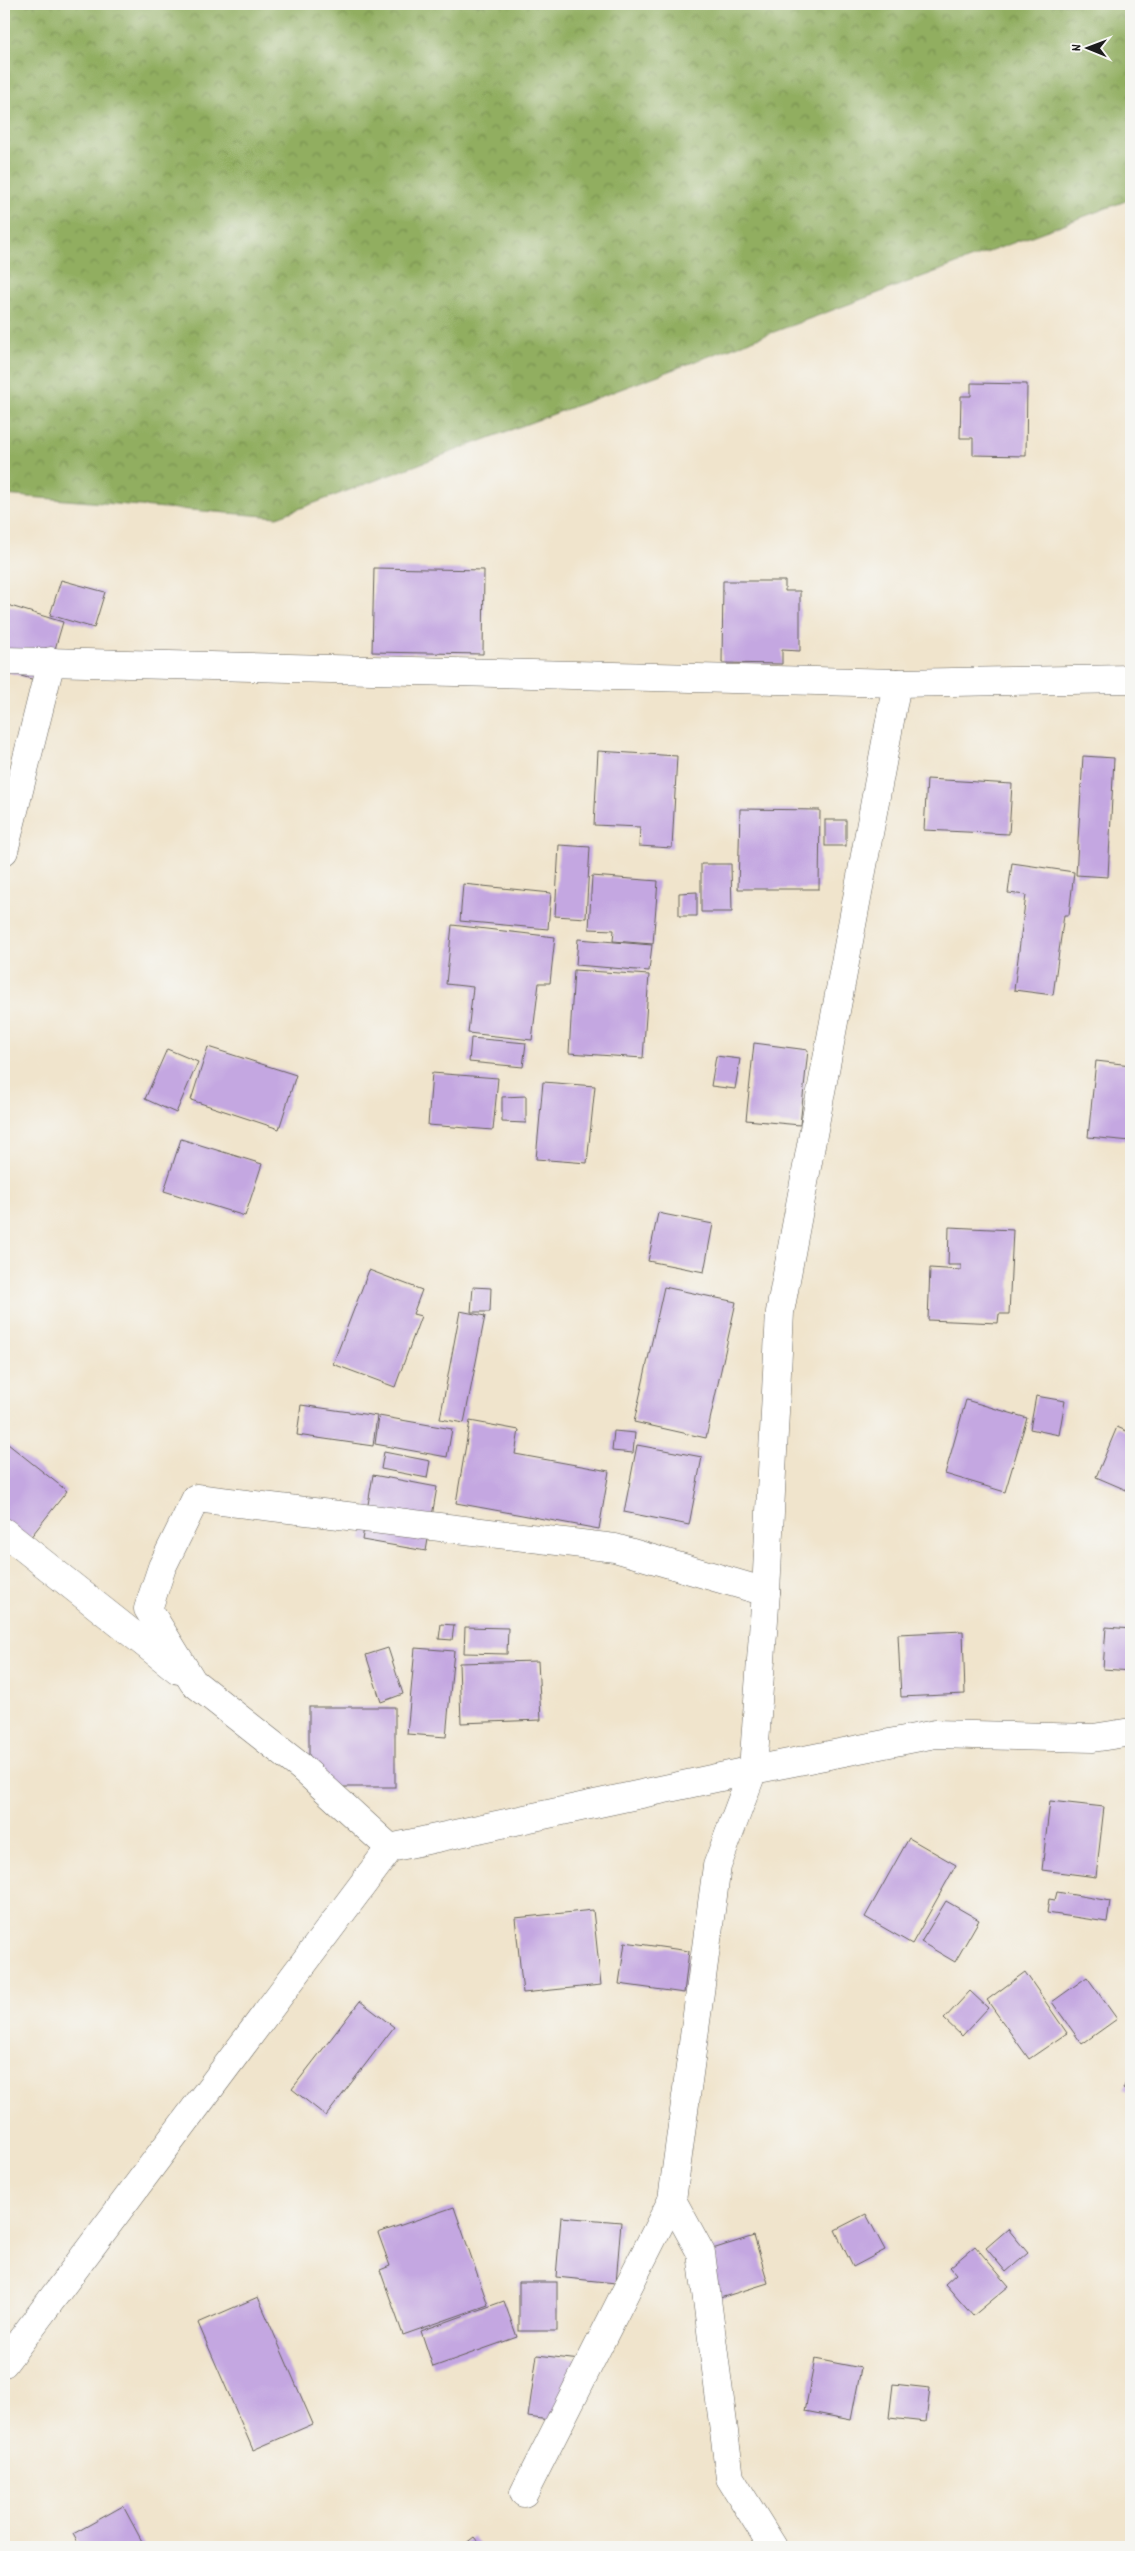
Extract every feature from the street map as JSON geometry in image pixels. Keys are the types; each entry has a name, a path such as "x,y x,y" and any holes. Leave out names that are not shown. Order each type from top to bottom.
{"street":[{"path":"4,661 897,682 1131,679"},
{"path":"4,852 51,661"},
{"path":"524,2492 672,2200 716,1866 753,1770 766,1592 780,1312 897,682"},
{"path":"193,1682 148,1610 162,1567 196,1498 615,1548 766,1592"},
{"path":"4,1532 300,1767 390,1848"},
{"path":"4,2364 390,1848 753,1770 934,1734 1093,1738 1131,1732"},
{"path":"672,2200 701,2253 730,2478 773,2547"}],"green space":[{"path":"4,4 1131,4 1131,199 277,517 4,495"}],"building":[{"path":"971,383 1027,384 1026,456 973,455 973,438 960,438 961,396 971,396"},
{"path":"374,568 484,570 483,654 372,652"},
{"path":"61,580 105,592 94,628 50,615"},
{"path":"723,581 785,581 785,591 800,591 800,651 782,650 782,664 722,663"},
{"path":"4,604 63,622 45,683 4,671"},
{"path":"598,751 677,756 672,848 639,846 640,827 594,825"},
{"path":"1083,756 1114,758 1108,877 1076,875"},
{"path":"927,779 1012,784 1009,834 924,830"},
{"path":"740,809 820,810 819,889 738,889"},
{"path":"825,820 846,820 846,846 825,846"},
{"path":"559,845 590,847 586,918 555,916"},
{"path":"1012,863 1074,872 1069,915 1064,915 1053,995 1014,990 1026,895 1008,893"},
{"path":"701,864 731,864 732,912 701,912"},
{"path":"592,876 658,881 653,944 613,941 614,930 589,929"},
{"path":"463,884 551,893 548,929 460,921"},
{"path":"697,892 697,916 679,916 679,893"},
{"path":"452,925 555,937 550,983 539,983 532,1040 468,1033 473,987 446,984"},
{"path":"578,939 652,945 649,971 576,965"},
{"path":"574,970 649,975 643,1058 569,1053"},
{"path":"471,1038 526,1043 523,1067 469,1062"},
{"path":"754,1043 808,1050 800,1125 746,1120"},
{"path":"208,1047 296,1075 279,1129 191,1100"},
{"path":"167,1049 198,1062 176,1113 145,1099"},
{"path":"716,1056 740,1059 735,1089 711,1086"},
{"path":"1096,1061 1131,1065 1131,1141 1088,1137"},
{"path":"432,1073 498,1078 493,1130 428,1125"},
{"path":"543,1082 595,1086 587,1163 536,1159"},
{"path":"526,1096 526,1123 502,1122 502,1097"},
{"path":"181,1139 262,1164 245,1216 164,1191"},
{"path":"658,1213 713,1224 704,1272 648,1261"},
{"path":"949,1227 1013,1230 1009,1314 999,1314 998,1323 928,1320 930,1268 961,1270 961,1265 948,1265"},
{"path":"369,1270 422,1290 413,1314 421,1316 395,1387 333,1364"},
{"path":"473,1287 491,1288 490,1312 471,1312"},
{"path":"664,1287 736,1302 706,1438 634,1422"},
{"path":"460,1311 485,1316 464,1423 440,1419"},
{"path":"1036,1396 1065,1401 1059,1435 1030,1429"},
{"path":"966,1400 1027,1418 1005,1492 945,1474"},
{"path":"301,1405 377,1416 373,1446 297,1435"},
{"path":"379,1416 452,1429 447,1457 375,1444"},
{"path":"470,1421 519,1430 515,1454 609,1471 599,1529 456,1503"},
{"path":"1117,1427 1131,1433 1131,1492 1096,1477"},
{"path":"614,1431 635,1433 633,1453 612,1451"},
{"path":"8,1444 67,1491 26,1543 4,1525 4,1450"},
{"path":"637,1445 702,1457 689,1525 624,1512"},
{"path":"384,1452 430,1461 427,1478 381,1469"},
{"path":"373,1475 437,1487 426,1551 362,1540"},
{"path":"441,1624 454,1625 452,1640 439,1639"},
{"path":"465,1627 508,1628 507,1654 464,1653"},
{"path":"1106,1627 1131,1629 1131,1671 1103,1669"},
{"path":"963,1631 965,1694 901,1697 898,1634"},
{"path":"388,1648 403,1694 381,1702 366,1655"},
{"path":"415,1648 454,1651 446,1737 407,1734"},
{"path":"538,1661 541,1720 461,1723 459,1663"},
{"path":"309,1707 395,1707 395,1787 309,1787"},
{"path":"1050,1801 1104,1807 1096,1877 1042,1870"},
{"path":"909,1838 956,1865 912,1944 865,1917"},
{"path":"1057,1892 1110,1901 1107,1922 1047,1913 1049,1899 1055,1900"},
{"path":"946,1901 979,1920 955,1962 921,1942"},
{"path":"593,1910 601,1985 523,1993 515,1918"},
{"path":"625,1942 689,1951 684,1993 619,1984"},
{"path":"1025,1972 1067,2033 1029,2059 987,2000"},
{"path":"1087,1977 1117,2019 1082,2044 1052,2002"},
{"path":"970,1991 988,2008 962,2036 944,2019"},
{"path":"360,2001 394,2027 326,2116 292,2089"},
{"path":"1131,2072 1131,2093 1123,2089"},
{"path":"454,2207 488,2305 403,2335 380,2270 390,2266 378,2233"},
{"path":"866,2214 885,2250 853,2267 835,2230"},
{"path":"561,2217 621,2222 616,2283 556,2277"},
{"path":"1008,2229 1028,2253 1006,2272 986,2248"},
{"path":"754,2236 768,2283 704,2303 690,2256"},
{"path":"975,2246 1009,2286 973,2316 945,2284 956,2274 950,2267"},
{"path":"519,2282 557,2282 557,2331 519,2331"},
{"path":"258,2297 313,2424 253,2450 198,2323"},
{"path":"504,2301 517,2337 433,2367 421,2331"},
{"path":"537,2355 580,2360 571,2423 528,2417"},
{"path":"815,2359 861,2368 851,2420 805,2411"},
{"path":"893,2384 930,2388 926,2422 889,2418"},
{"path":"123,2506 145,2547 80,2547 73,2534"},
{"path":"474,2537 482,2547 461,2547"}]}
